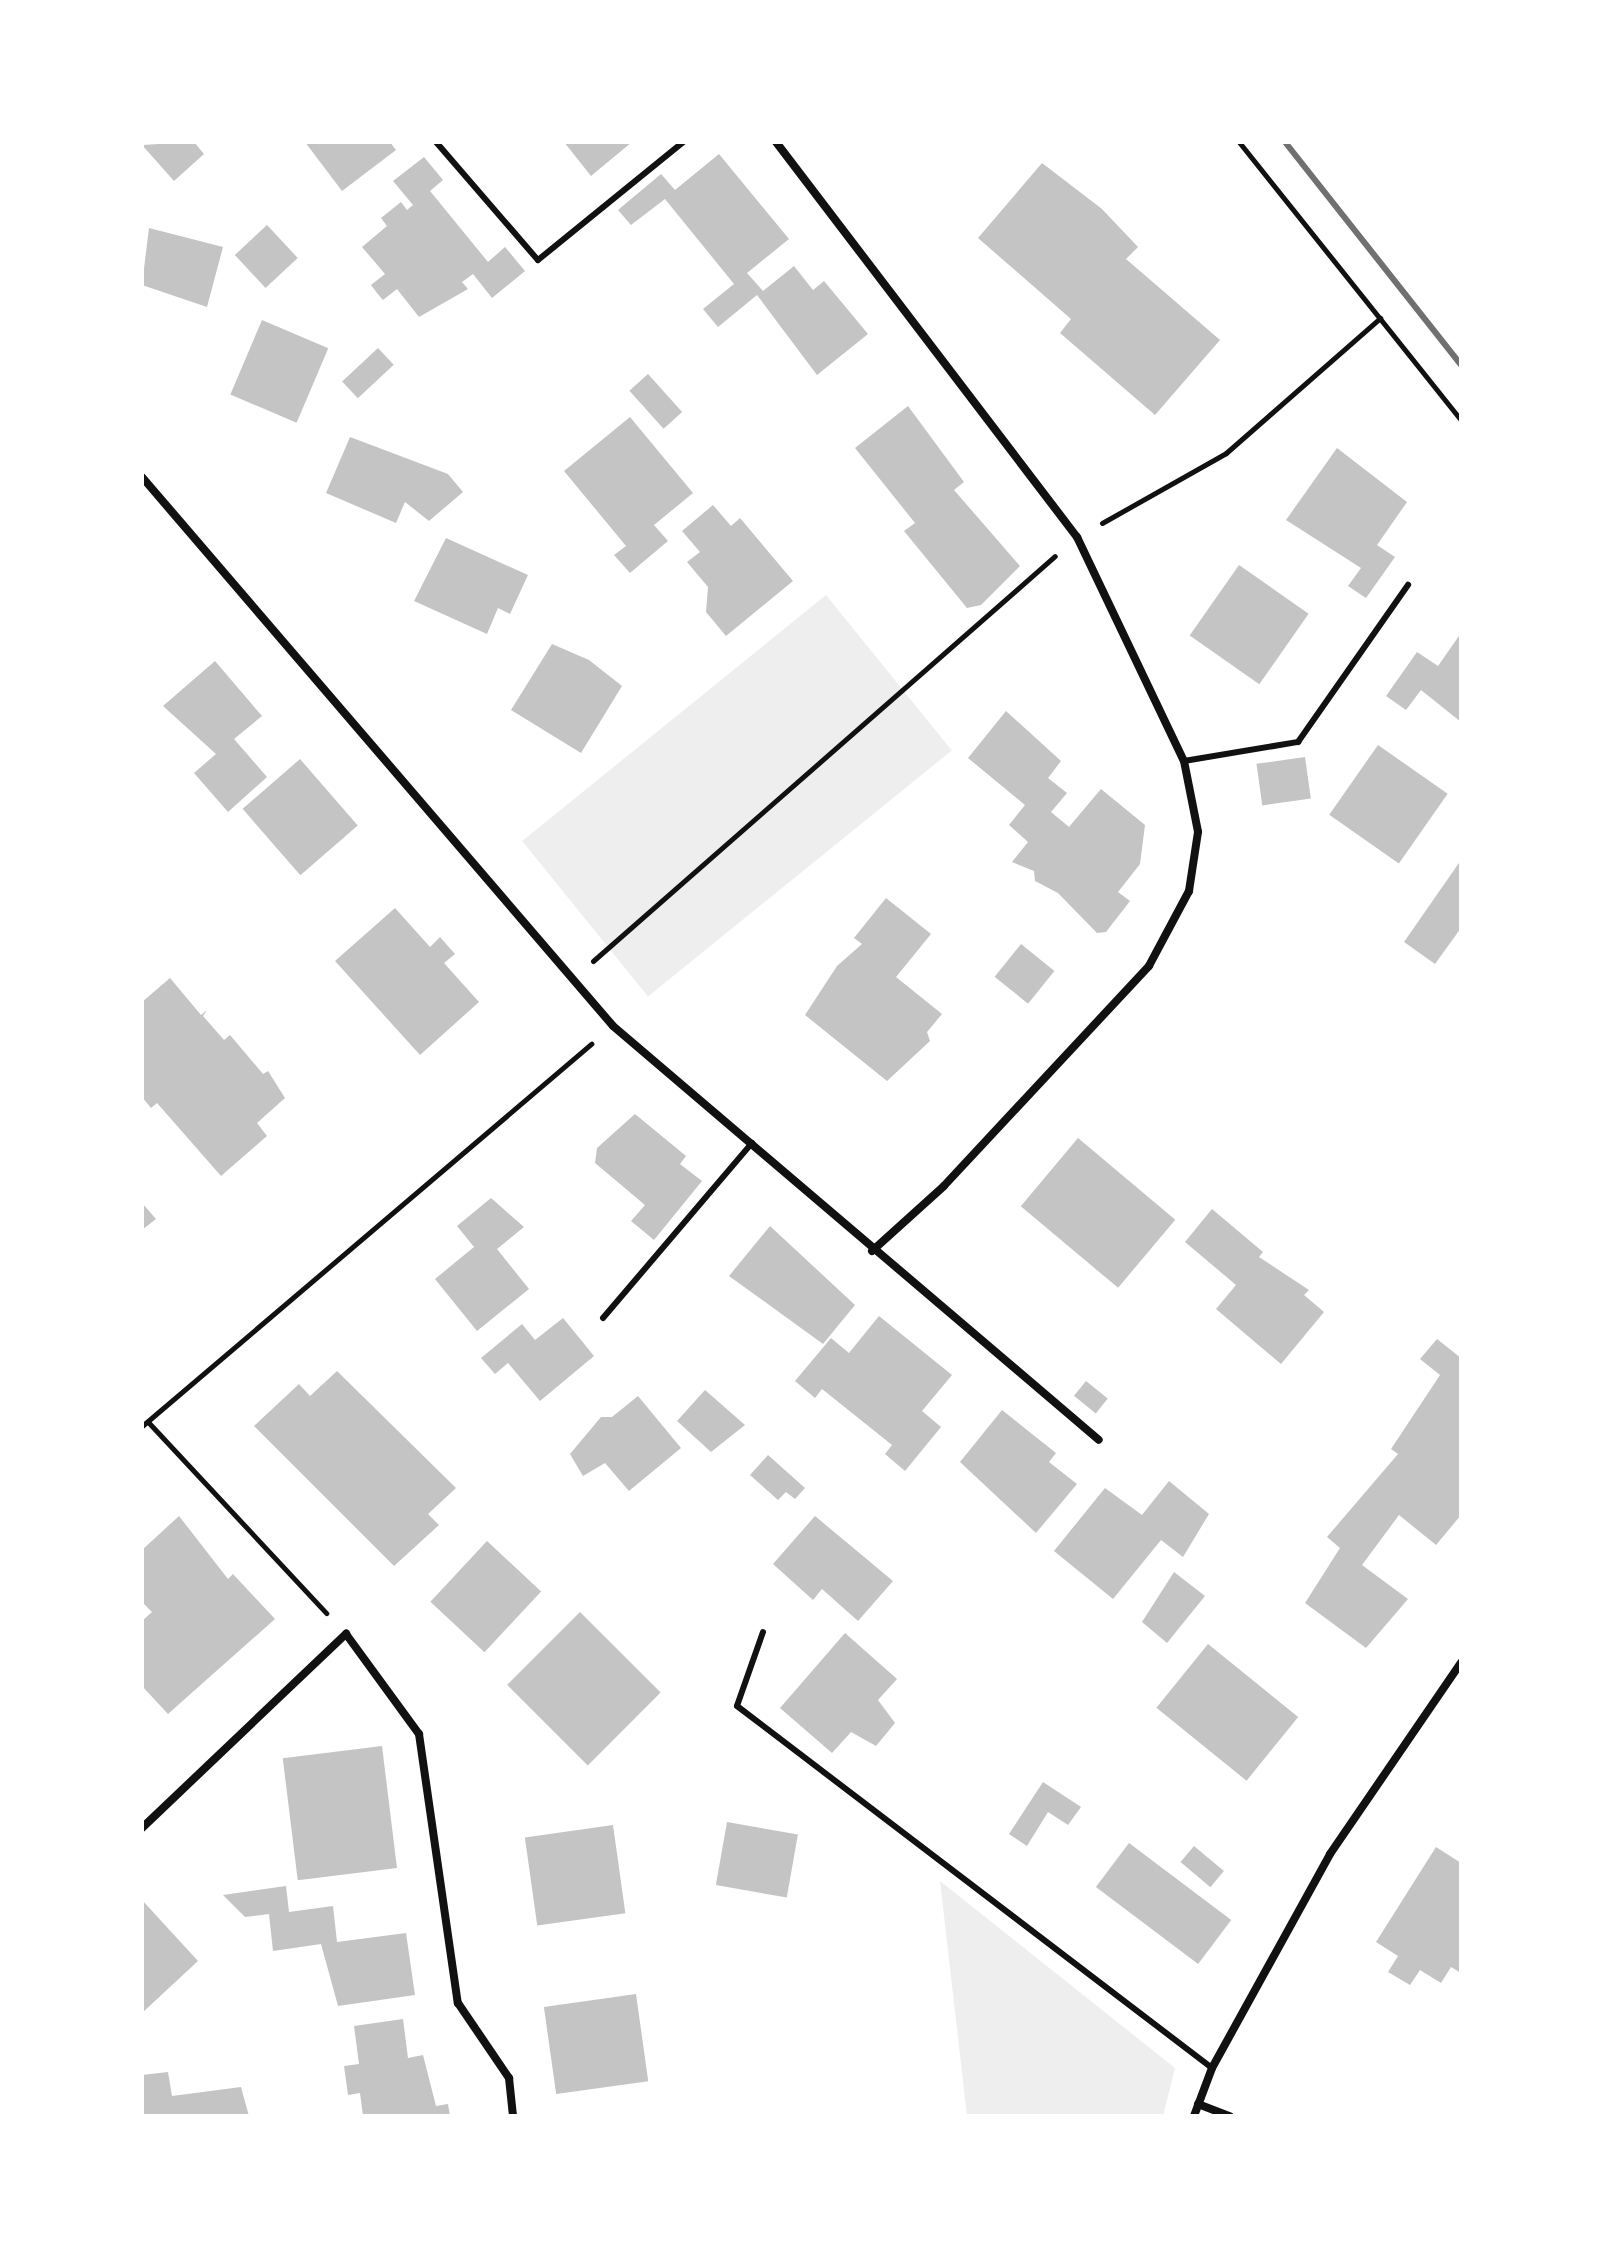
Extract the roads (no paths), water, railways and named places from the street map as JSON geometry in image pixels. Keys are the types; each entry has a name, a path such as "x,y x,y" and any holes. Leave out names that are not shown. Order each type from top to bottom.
{"street":[{"path":"776,142 1077,537 1184,761 1198,832 1189,891 1149,966 944,1186 872,1251"},
{"path":"142,477 613,1026 752,1143 872,1251 1099,1440"},
{"path":"142,1828 346,1634 419,1734 458,2003 509,2078 513,2116"},
{"path":"1194,2116 1212,2068 1330,1854 1461,1663"},
{"path":"1198,2104 1230,2116"}],"lane":[{"path":"436,142 538,260 683,142"},
{"path":"1184,761 1298,742 1408,585"},
{"path":"603,1318 752,1143"},
{"path":"763,1632 737,1706 1212,2068"}],"railway":[{"path":"1285,142 1461,365"}]}
